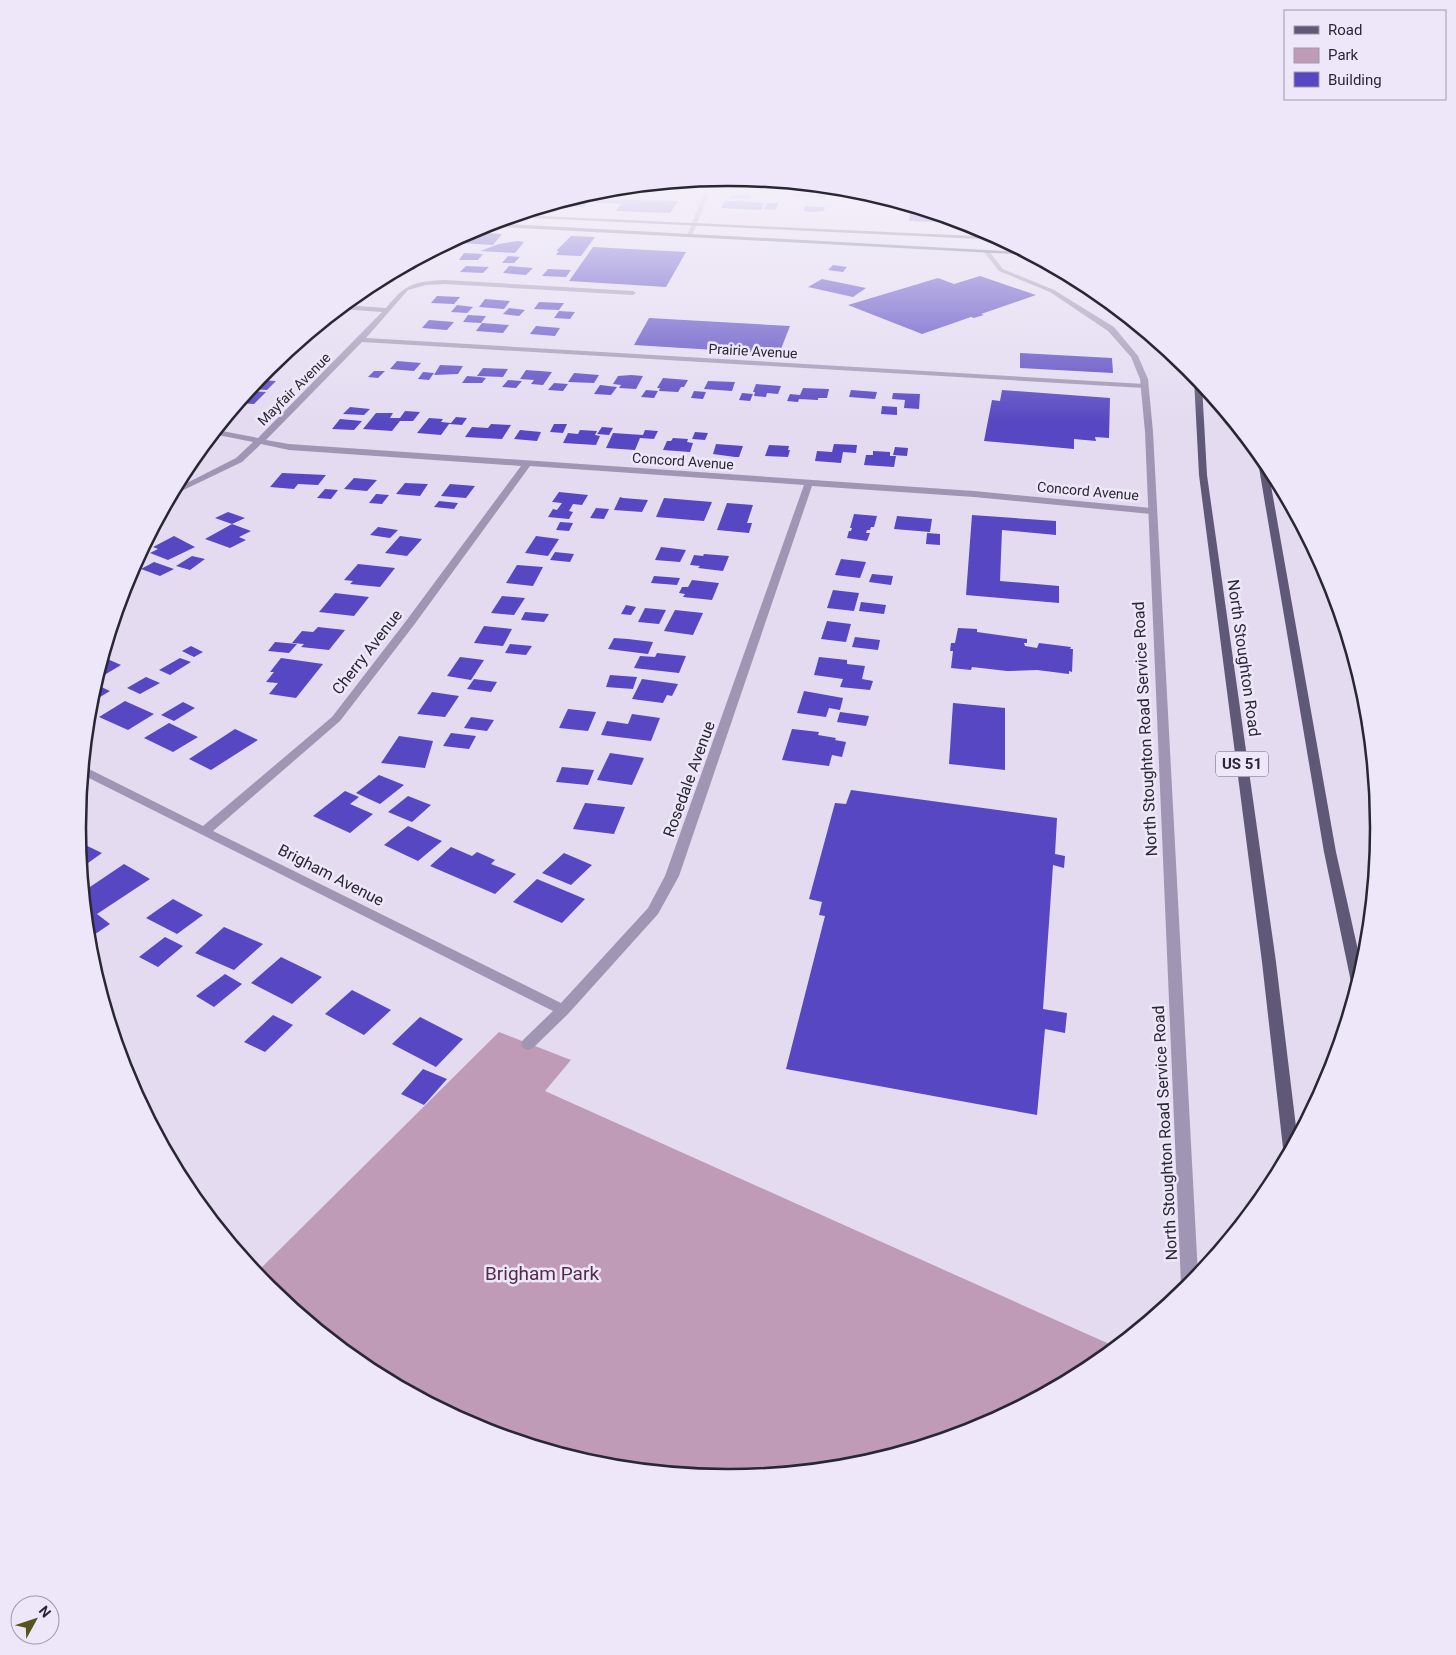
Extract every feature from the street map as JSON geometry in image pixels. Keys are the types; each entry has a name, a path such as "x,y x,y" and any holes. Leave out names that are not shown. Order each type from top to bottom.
{"main road":[{"name":"North Stoughton Road","path":"1199,392 1203,475 1269,962 1290,1137"},
{"path":"1263,472 1330,852 1354,965"}],"street":[{"name":"North Stoughton Road Service Road","path":"999,267 1001,270 1052,291 1111,329 1134,356 1144,379 1149,432 1151,511 1189,1273"},
{"name":"Mayfair Avenue","path":"184,488 239,460 360,340 406,289 418,284 445,282 633,293"},
{"path":"352,308 388,310"},
{"name":"Prairie Avenue","path":"360,340 1144,386"},
{"name":"Concord Avenue","path":"222,434 289,447 526,465 974,494 1151,511"},
{"name":"Cherry Avenue","path":"205,832 336,719 410,623 526,465"},
{"name":"Rosedale Avenue","path":"528,1044 563,1010 653,911 662,896 672,876 730,714 780,562 809,483"},
{"name":"Brigham Avenue","path":"89,773 563,1010"}],"green space":[{"name":"Brigham Park","path":"499,1032 571,1060 545,1091 1109,1344 1049,1383 1012,1403 934,1435 894,1447 812,1464 770,1468 686,1468 644,1464 562,1447 522,1435 444,1403 371,1361 337,1337 305,1310 261,1268"}],"building":[{"path":"465,267 489,267 483,273 460,272"},
{"path":"508,267 533,268 526,275 503,273"},
{"path":"579,267 677,267 666,287 569,281"},
{"path":"831,267 847,267 843,272 828,270"},
{"path":"548,269 571,270 566,277 542,276"},
{"path":"980,276 1036,295 981,314 984,315 971,317 922,334 848,305 938,278 954,284"},
{"path":"822,279 866,288 853,297 808,287"},
{"path":"437,296 460,297 454,304 431,303"},
{"path":"485,299 510,301 504,309 479,307"},
{"path":"539,302 564,303 559,310 534,309"},
{"path":"457,305 473,307 467,313 451,312"},
{"path":"509,308 525,310 519,316 503,314"},
{"path":"559,311 575,312 570,319 554,318"},
{"path":"468,315 486,316 481,323 463,322"},
{"path":"649,318 790,326 779,354 634,345"},
{"path":"429,320 454,322 447,330 422,328"},
{"path":"482,323 509,325 503,333 476,331"},
{"path":"536,326 560,328 555,336 530,334"},
{"path":"1020,353 1112,358 1113,373 1020,368"},
{"path":"397,361 421,363 414,371 390,369"},
{"path":"440,365 463,366 458,374 434,375"},
{"path":"483,368 508,369 503,377 477,376"},
{"path":"526,370 552,372 543,385 531,384 534,380 520,379"},
{"path":"374,371 385,371 378,378 368,377"},
{"path":"423,372 434,373 429,380 418,379"},
{"path":"574,373 599,375 594,383 568,382"},
{"path":"467,376 486,378 482,383 462,383"},
{"path":"618,376 643,376 636,389 619,388 621,385 613,384"},
{"path":"663,378 688,380 678,392 659,391 660,388 657,388"},
{"path":"508,380 522,381 516,388 502,387"},
{"path":"268,381 276,381 267,390 260,390"},
{"path":"708,381 735,382 732,391 704,389"},
{"path":"554,383 568,384 563,391 548,390"},
{"path":"756,384 781,386 778,394 767,393 766,397 754,396 755,392 753,392"},
{"path":"600,385 617,387 611,395 594,394"},
{"path":"803,388 829,389 827,398 818,398 818,400 799,399 798,402 787,401 790,394 800,395"},
{"path":"646,390 658,391 654,398 641,397"},
{"path":"851,390 877,392 875,399 849,397"},
{"path":"1002,390 1110,398 1109,438 1095,437 1096,441 1074,439 1074,449 984,441 992,400 1000,401"},
{"path":"694,391 706,392 703,399 691,398"},
{"path":"258,392 266,392 254,404 246,403"},
{"path":"742,393 753,394 750,401 739,400"},
{"path":"893,393 920,394 919,409 904,408 905,400 892,399"},
{"path":"882,406 897,407 897,415 881,414"},
{"path":"350,407 370,409 364,415 343,414"},
{"path":"405,411 420,412 413,421 400,421 392,431 363,429 376,413 393,413 390,418 400,418"},
{"path":"456,417 467,418 462,425 449,424 441,435 417,433 429,418 443,419 441,422 451,423"},
{"path":"340,419 362,421 354,430 332,429"},
{"path":"491,424 511,425 502,439 465,437 472,427 488,428"},
{"path":"554,424 567,424 563,433 550,432"},
{"path":"602,427 613,428 609,435 597,434"},
{"path":"520,430 541,432 537,441 514,439"},
{"path":"580,430 597,431 595,435 600,436 596,445 563,443 568,433 578,434"},
{"path":"645,430 658,431 654,439 640,438 635,450 606,448 613,433 643,435"},
{"path":"695,432 708,433 705,440 692,439"},
{"path":"673,438 688,439 687,442 693,443 690,452 663,450 667,441 671,441"},
{"path":"716,444 743,446 739,457 735,457 713,454"},
{"path":"834,444 857,445 856,453 843,452 841,463 815,461 817,451 832,452"},
{"path":"769,445 789,446 788,457 765,456"},
{"path":"895,447 908,448 907,456 893,455"},
{"path":"873,451 890,452 890,456 896,456 894,467 864,465 866,455 873,455"},
{"path":"282,473 326,475 318,485 298,484 294,489 270,487"},
{"path":"354,478 377,480 367,491 344,489"},
{"path":"405,483 428,484 420,496 396,494"},
{"path":"450,484 475,486 466,498 441,496"},
{"path":"325,489 338,490 331,499 317,498"},
{"path":"559,492 588,495 582,505 573,504 569,511 573,512 569,519 548,517 553,509 557,510 562,503 552,502"},
{"path":"376,494 389,495 382,504 369,503"},
{"path":"620,497 648,500 642,512 614,510"},
{"path":"664,498 712,502 704,521 656,517"},
{"path":"439,501 458,503 454,509 434,507"},
{"path":"727,503 753,505 747,523 752,523 749,533 717,530"},
{"path":"596,508 609,509 604,519 590,518"},
{"path":"228,512 245,518 232,524 215,518"},
{"path":"854,514 877,516 874,527 867,530 866,533 870,533 867,541 847,538 852,528 850,528"},
{"path":"972,515 1056,521 1056,535 1002,530 1000,581 1059,586 1059,603 966,595"},
{"path":"897,516 932,519 930,532 894,529"},
{"path":"560,522 573,523 569,531 556,530"},
{"path":"232,524 251,531 239,537 246,540 230,548 205,539"},
{"path":"378,527 398,530 390,538 370,535"},
{"path":"927,533 940,534 940,545 926,544"},
{"path":"174,536 195,547 168,560 150,553 158,549 153,547"},
{"path":"400,536 422,539 407,556 385,553"},
{"path":"536,536 559,539 548,556 525,553"},
{"path":"661,547 686,550 680,562 655,560"},
{"path":"555,552 574,554 570,562 550,560"},
{"path":"704,554 729,556 723,571 698,568 700,566 690,565 694,555 703,556"},
{"path":"192,556 205,559 190,570 176,566"},
{"path":"841,559 866,562 860,578 835,575"},
{"path":"154,562 174,569 160,576 141,569"},
{"path":"358,564 395,568 380,587 350,584 353,581 344,580"},
{"path":"517,565 543,567 533,586 506,583"},
{"path":"872,574 893,576 891,585 869,582"},
{"path":"654,576 680,578 677,585 651,583"},
{"path":"692,580 719,583 712,600 683,597 685,594 679,593 682,587 688,587"},
{"path":"833,590 859,593 854,611 827,608"},
{"path":"335,593 369,597 354,616 319,612"},
{"path":"502,596 525,598 514,615 491,613"},
{"path":"861,602 886,605 884,614 859,611"},
{"path":"626,605 636,607 631,615 621,614"},
{"path":"645,608 666,610 659,624 638,622"},
{"path":"675,610 703,613 693,635 664,631"},
{"path":"525,612 549,614 544,622 521,620"},
{"path":"827,621 851,624 846,642 821,639"},
{"path":"484,626 512,629 503,646 474,643"},
{"path":"318,627 345,630 329,650 301,647 304,644 292,643 302,631 313,632"},
{"path":"958,628 977,629 977,632 1027,639 1027,643 1024,643 1025,646 1037,648 1039,643 1071,647 1070,649 1073,649 1072,672 1069,671 1069,674 1037,670 1007,671 972,667 971,670 951,668 953,651 950,651 951,643 955,643"},
{"path":"855,637 880,640 878,650 852,647"},
{"path":"614,638 653,642 648,654 608,649"},
{"path":"275,642 297,644 289,653 268,651"},
{"path":"510,644 532,646 526,655 505,653"},
{"path":"191,646 203,652 194,657 182,651"},
{"path":"657,653 686,656 679,673 634,668 640,656 655,657"},
{"path":"460,657 484,660 471,680 447,676"},
{"path":"819,657 847,660 847,664 865,666 862,679 873,681 870,690 840,687 843,679 814,675"},
{"path":"180,658 191,662 170,675 159,670"},
{"path":"281,658 323,664 296,698 269,694 278,683 266,682 274,672 270,672"},
{"path":"108,659 121,665 105,675"},
{"path":"610,675 637,677 633,689 606,687"},
{"path":"146,677 160,683 140,694 127,688"},
{"path":"474,679 497,682 491,692 467,689"},
{"path":"642,679 678,684 672,696 667,695 663,703 632,699"},
{"path":"102,687 110,691 100,697"},
{"path":"804,691 843,698 840,710 829,708 826,717 797,713"},
{"path":"432,692 459,696 445,717 417,714"},
{"path":"125,701 154,714 128,730 99,717"},
{"path":"183,702 195,708 174,721 161,715"},
{"path":"953,703 1005,708 1005,770 949,764"},
{"path":"568,709 596,712 588,731 559,728"},
{"path":"840,712 869,716 866,726 837,722"},
{"path":"632,714 660,718 651,741 601,735 607,721 628,724"},
{"path":"471,717 494,720 487,731 464,728"},
{"path":"169,723 198,737 173,752 144,738"},
{"path":"235,729 258,740 211,770 189,759"},
{"path":"792,729 819,732 818,735 846,742 842,757 832,755 829,766 782,760"},
{"path":"451,733 476,736 469,749 443,746"},
{"path":"399,736 433,741 425,768 381,763"},
{"path":"610,753 644,758 632,785 597,780"},
{"path":"562,767 594,770 588,785 556,782"},
{"path":"379,775 404,785 380,804 356,793"},
{"path":"851,790 1057,818 1055,854 1065,856 1064,868 1053,865 1043,1009 1067,1013 1065,1033 1045,1029 1037,1115 786,1069 825,916 819,915 822,902 809,899 835,803 846,804"},
{"path":"345,791 359,797 350,804 373,814 350,833 313,816"},
{"path":"408,796 431,805 412,822 388,812"},
{"path":"585,803 625,807 614,834 573,829"},
{"path":"408,826 442,841 418,861 384,845"},
{"path":"87,846 102,853 88,863"},
{"path":"451,847 472,856 477,852 495,860 491,864 516,874 495,894 430,866"},
{"path":"564,853 592,865 571,885 542,873"},
{"path":"124,864 150,879 97,914 110,924 96,934 90,887"},
{"path":"537,879 585,899 562,923 513,902"},
{"path":"173,899 203,915 177,934 146,918"},
{"path":"224,927 263,944 234,970 195,953"},
{"path":"165,937 183,946 158,967 139,957"},
{"path":"281,957 322,977 292,1004 251,983"},
{"path":"225,974 242,984 214,1007 196,996"},
{"path":"352,990 391,1010 364,1035 325,1014"},
{"path":"273,1015 293,1025 265,1052 244,1042"},
{"path":"420,1017 463,1039 436,1067 392,1044"},
{"path":"423,1069 447,1079 424,1105 401,1094"}]}
